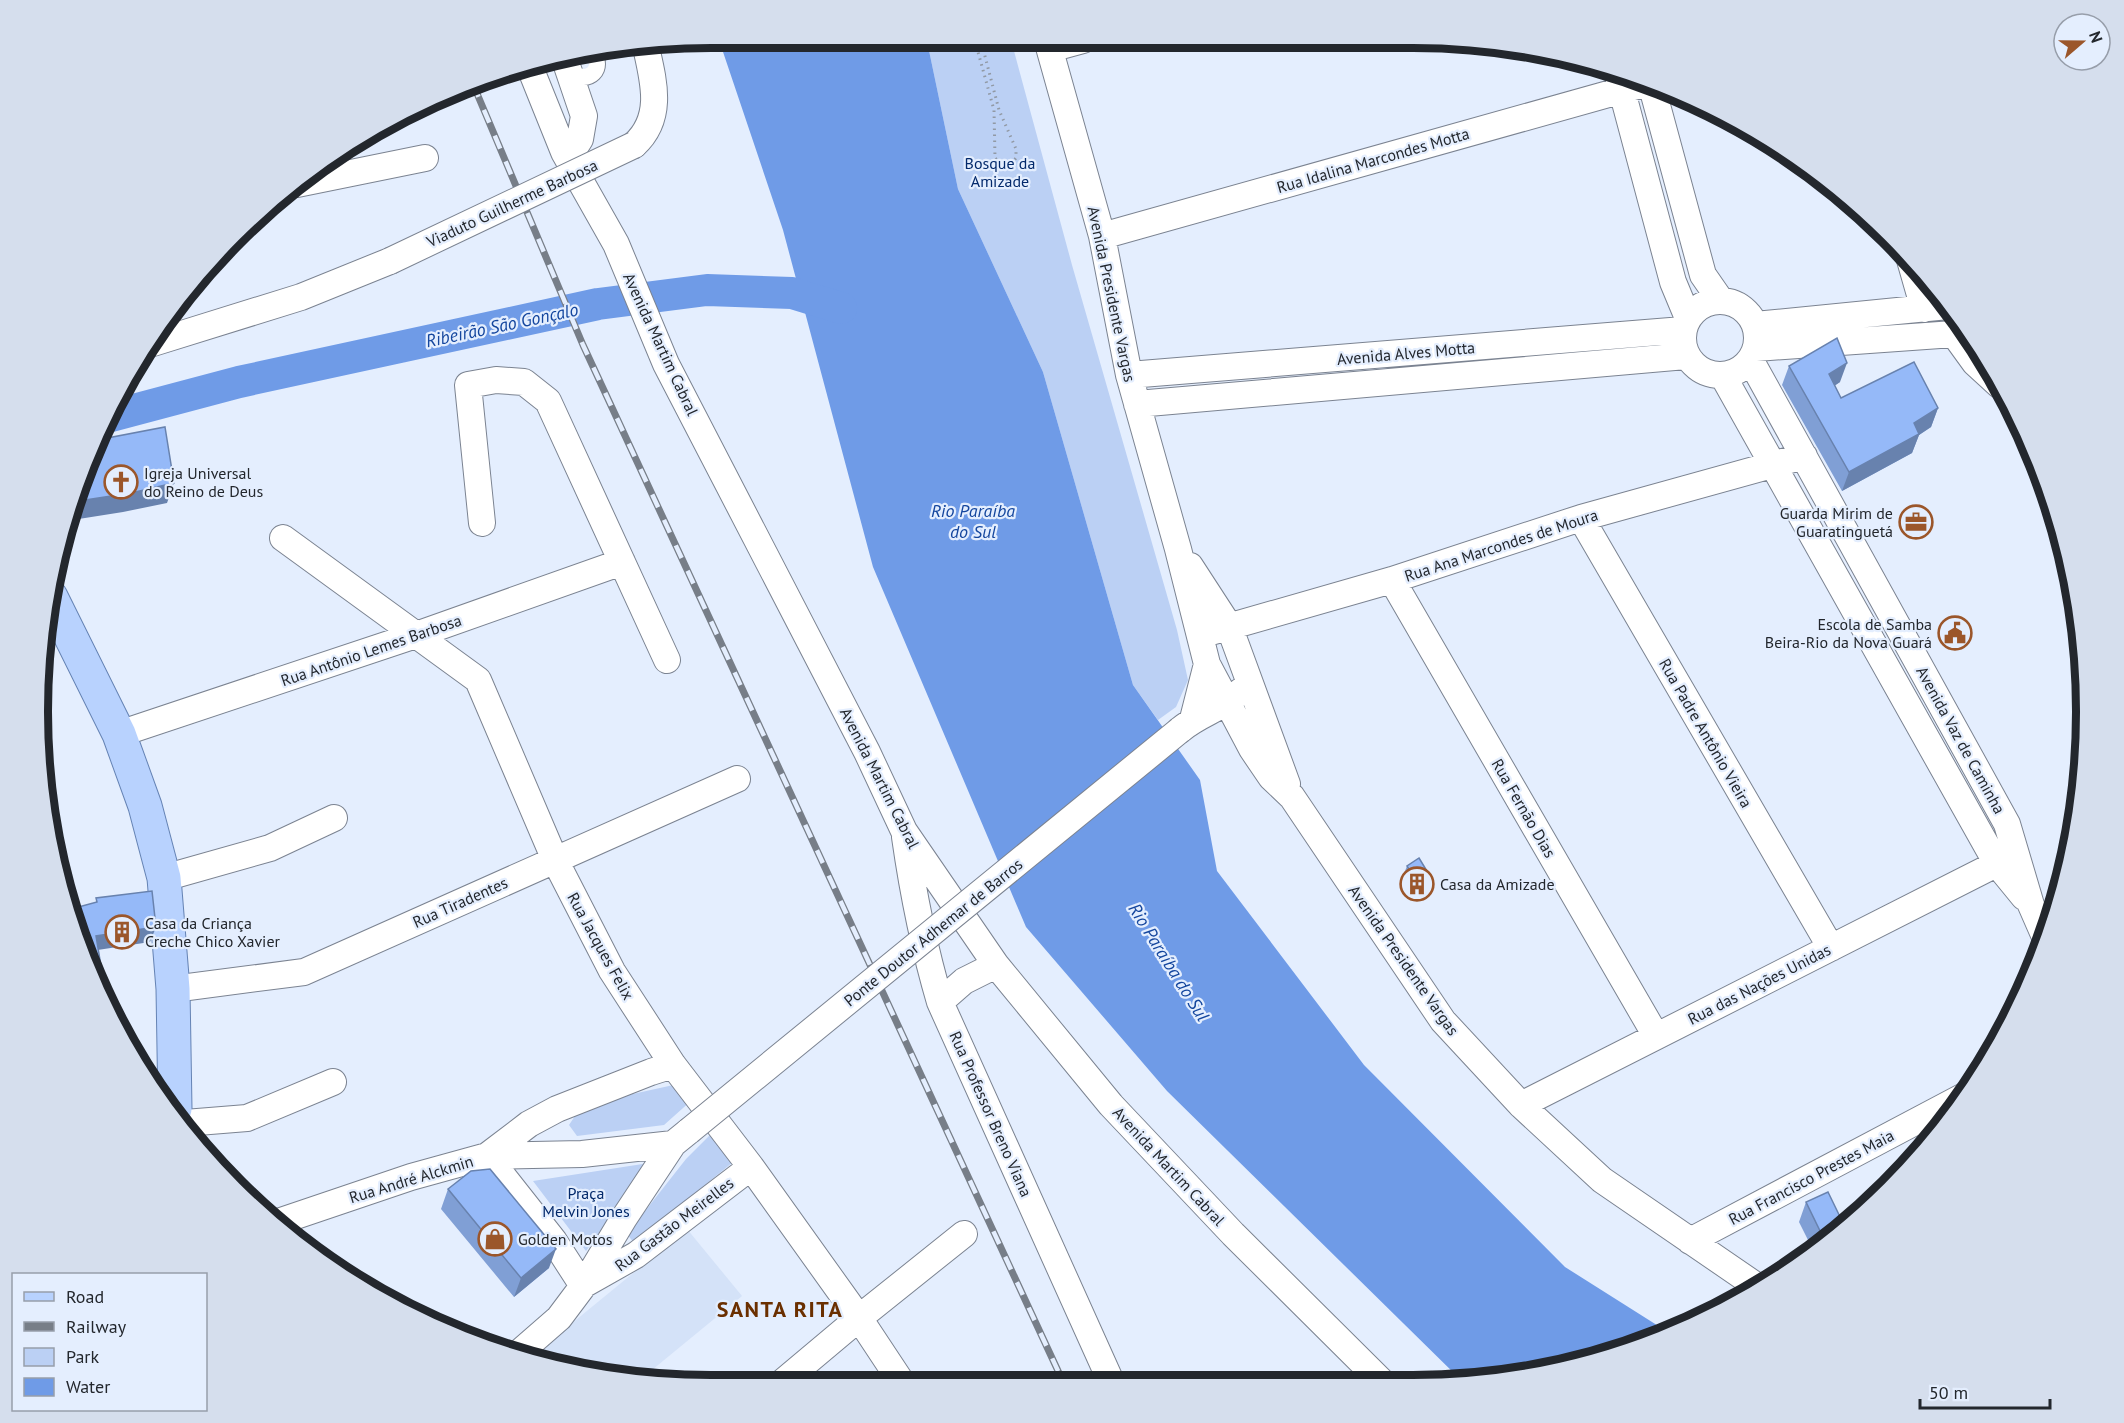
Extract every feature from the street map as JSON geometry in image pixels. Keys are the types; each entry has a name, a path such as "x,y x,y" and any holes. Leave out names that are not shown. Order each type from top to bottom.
{"main road":[{"path":"57,608 119,734 145,806 164,878 173,989 175,1101"}],"street":[{"name":"Avenida Presidente Vargas","path":"1049,48 1102,236 1129,375 1178,549 1207,664 1252,749 1271,777 1292,797 1443,1021 1521,1105 1602,1180 1751,1282"},
{"name":"Viaduto Guilherme Barbosa","path":"162,340 301,297 390,261 634,145 644,136 651,122 654,104 654,87 647,51"},
{"path":"568,158 580,139 584,116 581,108 581,61"},
{"name":"Avenida Martim Cabral","path":"532,73 568,158 616,244 666,364 867,752 904,831 996,965 1111,1105 1371,1375"},
{"name":"Rua Idalina Marcondes Motta","path":"1102,236 1628,84"},
{"path":"1628,84 1673,282 1685,324 1682,345 1686,356 1694,366 1709,375 1723,376 1741,370 1754,345 1748,314 1735,304 1721,301 1702,305 1685,324"},
{"path":"1654,94 1703,275 1721,301"},
{"path":"314,180 425,158"},
{"path":"1754,345 1936,308"},
{"path":"1754,345 1950,323"},
{"name":"Avenida Alves Motta","path":"1129,375 1413,352 1685,324"},
{"path":"173,325 193,329"},
{"path":"1964,343 1978,366"},
{"name":"Avenida Vaz de Caminha","path":"1754,345 1804,456 2007,824 2007,859"},
{"path":"1413,352 1414,380"},
{"name":"Avenida Alves Motta","path":"1137,404 1686,356"},
{"name":"Avenida Vaz de Caminha","path":"1723,376 1773,465 2007,859 2040,926"},
{"path":"482,523 468,385 496,380 524,382 548,401 667,660"},
{"name":"Rua Ana Marcondes de Moura","path":"1200,636 1392,580 1581,518 1804,456"},
{"name":"Rua Padre Antônio Vieira","path":"1581,518 1831,948"},
{"name":"Rua Jacques Felix","path":"283,538 478,680 555,860 612,971 673,1065 751,1167 859,1318 897,1375"},
{"name":"Avenida Presidente Vargas","path":"1178,549 1229,626 1292,797"},
{"name":"Rua Antônio Lemes Barbosa","path":"119,734 416,635 622,562"},
{"name":"Rua Fernão Dias","path":"1392,580 1656,1036"},
{"path":"1186,725 1207,664"},
{"path":"1228,703 1249,682"},
{"name":"Ponte Doutor Adhemar de Barros","path":"583,1286 624,1218 681,1137 1186,725 1228,703"},
{"name":"Rua Tiradentes","path":"173,989 304,972 737,779"},
{"path":"164,878 270,848 334,818"},
{"name":"Rua Professor Breno Viana","path":"904,831 927,960 940,1002 1108,1375"},
{"name":"Rua das Nações Unidas","path":"1521,1105 2007,859"},
{"path":"940,1002 964,981 996,965"},
{"name":"Rua André Alckmin","path":"285,1219 411,1177 487,1156 529,1124 557,1109 673,1065"},
{"path":"191,1123 247,1118 333,1082"},
{"name":"Rua Francisco Prestes Maia","path":"1690,1241 1946,1106"},
{"path":"487,1156 582,1154 681,1137"},
{"path":"487,1156 534,1215 583,1286"},
{"name":"Rua Gastão Meirelles","path":"525,1348 559,1318 583,1286 636,1255 751,1167"},
{"path":"791,1375 964,1234"}],"path":[{"path":"977,48 994,110 995,158 1001,164 1011,164 1016,158 1016,149 999,110 983,48"}],"shaded area":[{"path":"687,1229 742,1296 650,1372 582,1362 538,1351"}],"green space":[{"name":"Bosque da Amizade","path":"928,48 1013,48 1072,265 1177,630 1188,680 1176,707 1158,720 1133,685 1043,372 958,189"},
{"name":"Praça Melvin Jones","path":"678,1084 692,1100 664,1125 577,1136 569,1125 577,1113 619,1097"},
{"name":"Praça Melvin Jones","path":"716,1129 738,1158 634,1243 627,1234 686,1159"},
{"name":"Praça Melvin Jones","path":"649,1163 586,1251 533,1181"}],"water":[{"name":"Rio Paraíba do Sul","path":"722,48 928,48 958,189 1043,372 1133,685 1200,780 1217,871 1364,1065 1565,1267 1659,1327 1626,1340 1542,1362 1455,1374 1167,1091 1026,927 873,567 783,230"}],"building":[{"path":"1837,338 1847,363 1829,374 1841,398 1914,362 1938,408 1914,423 1919,434 1849,472 1789,366"},
{"path":"165,427 174,483 82,500 108,438"},
{"path":"1419,858 1433,881 1421,888 1407,866"},
{"path":"152,891 156,927 96,936 102,972 78,907 97,902 96,898"},
{"path":"490,1169 556,1249 521,1278 448,1189 471,1171"},
{"path":"1828,1192 1841,1218 1821,1234 1806,1202"}],"waterway":[{"name":"Ribeirão São Gonçalo","path":"118,414 239,382 598,304 707,290 792,293 841,308"}],"railway":[{"path":"476,92 583,345 1060,1375"}],"place":[{"name":"Igreja Universal do Reino de Deus","path":"121,482"},
{"name":"Guarda Mirim de Guaratinguetá","path":"1916,522"},
{"name":"Escola de Samba Beira-Rio da Nova Guará","path":"1955,633"},
{"name":"Casa da Amizade","path":"1417,884"},
{"name":"Casa da Criança Creche Chico Xavier","path":"122,932"},
{"name":"Golden Motos","path":"495,1239"}],"district":[{"name":"SANTA RITA","path":"780,1309"}]}
